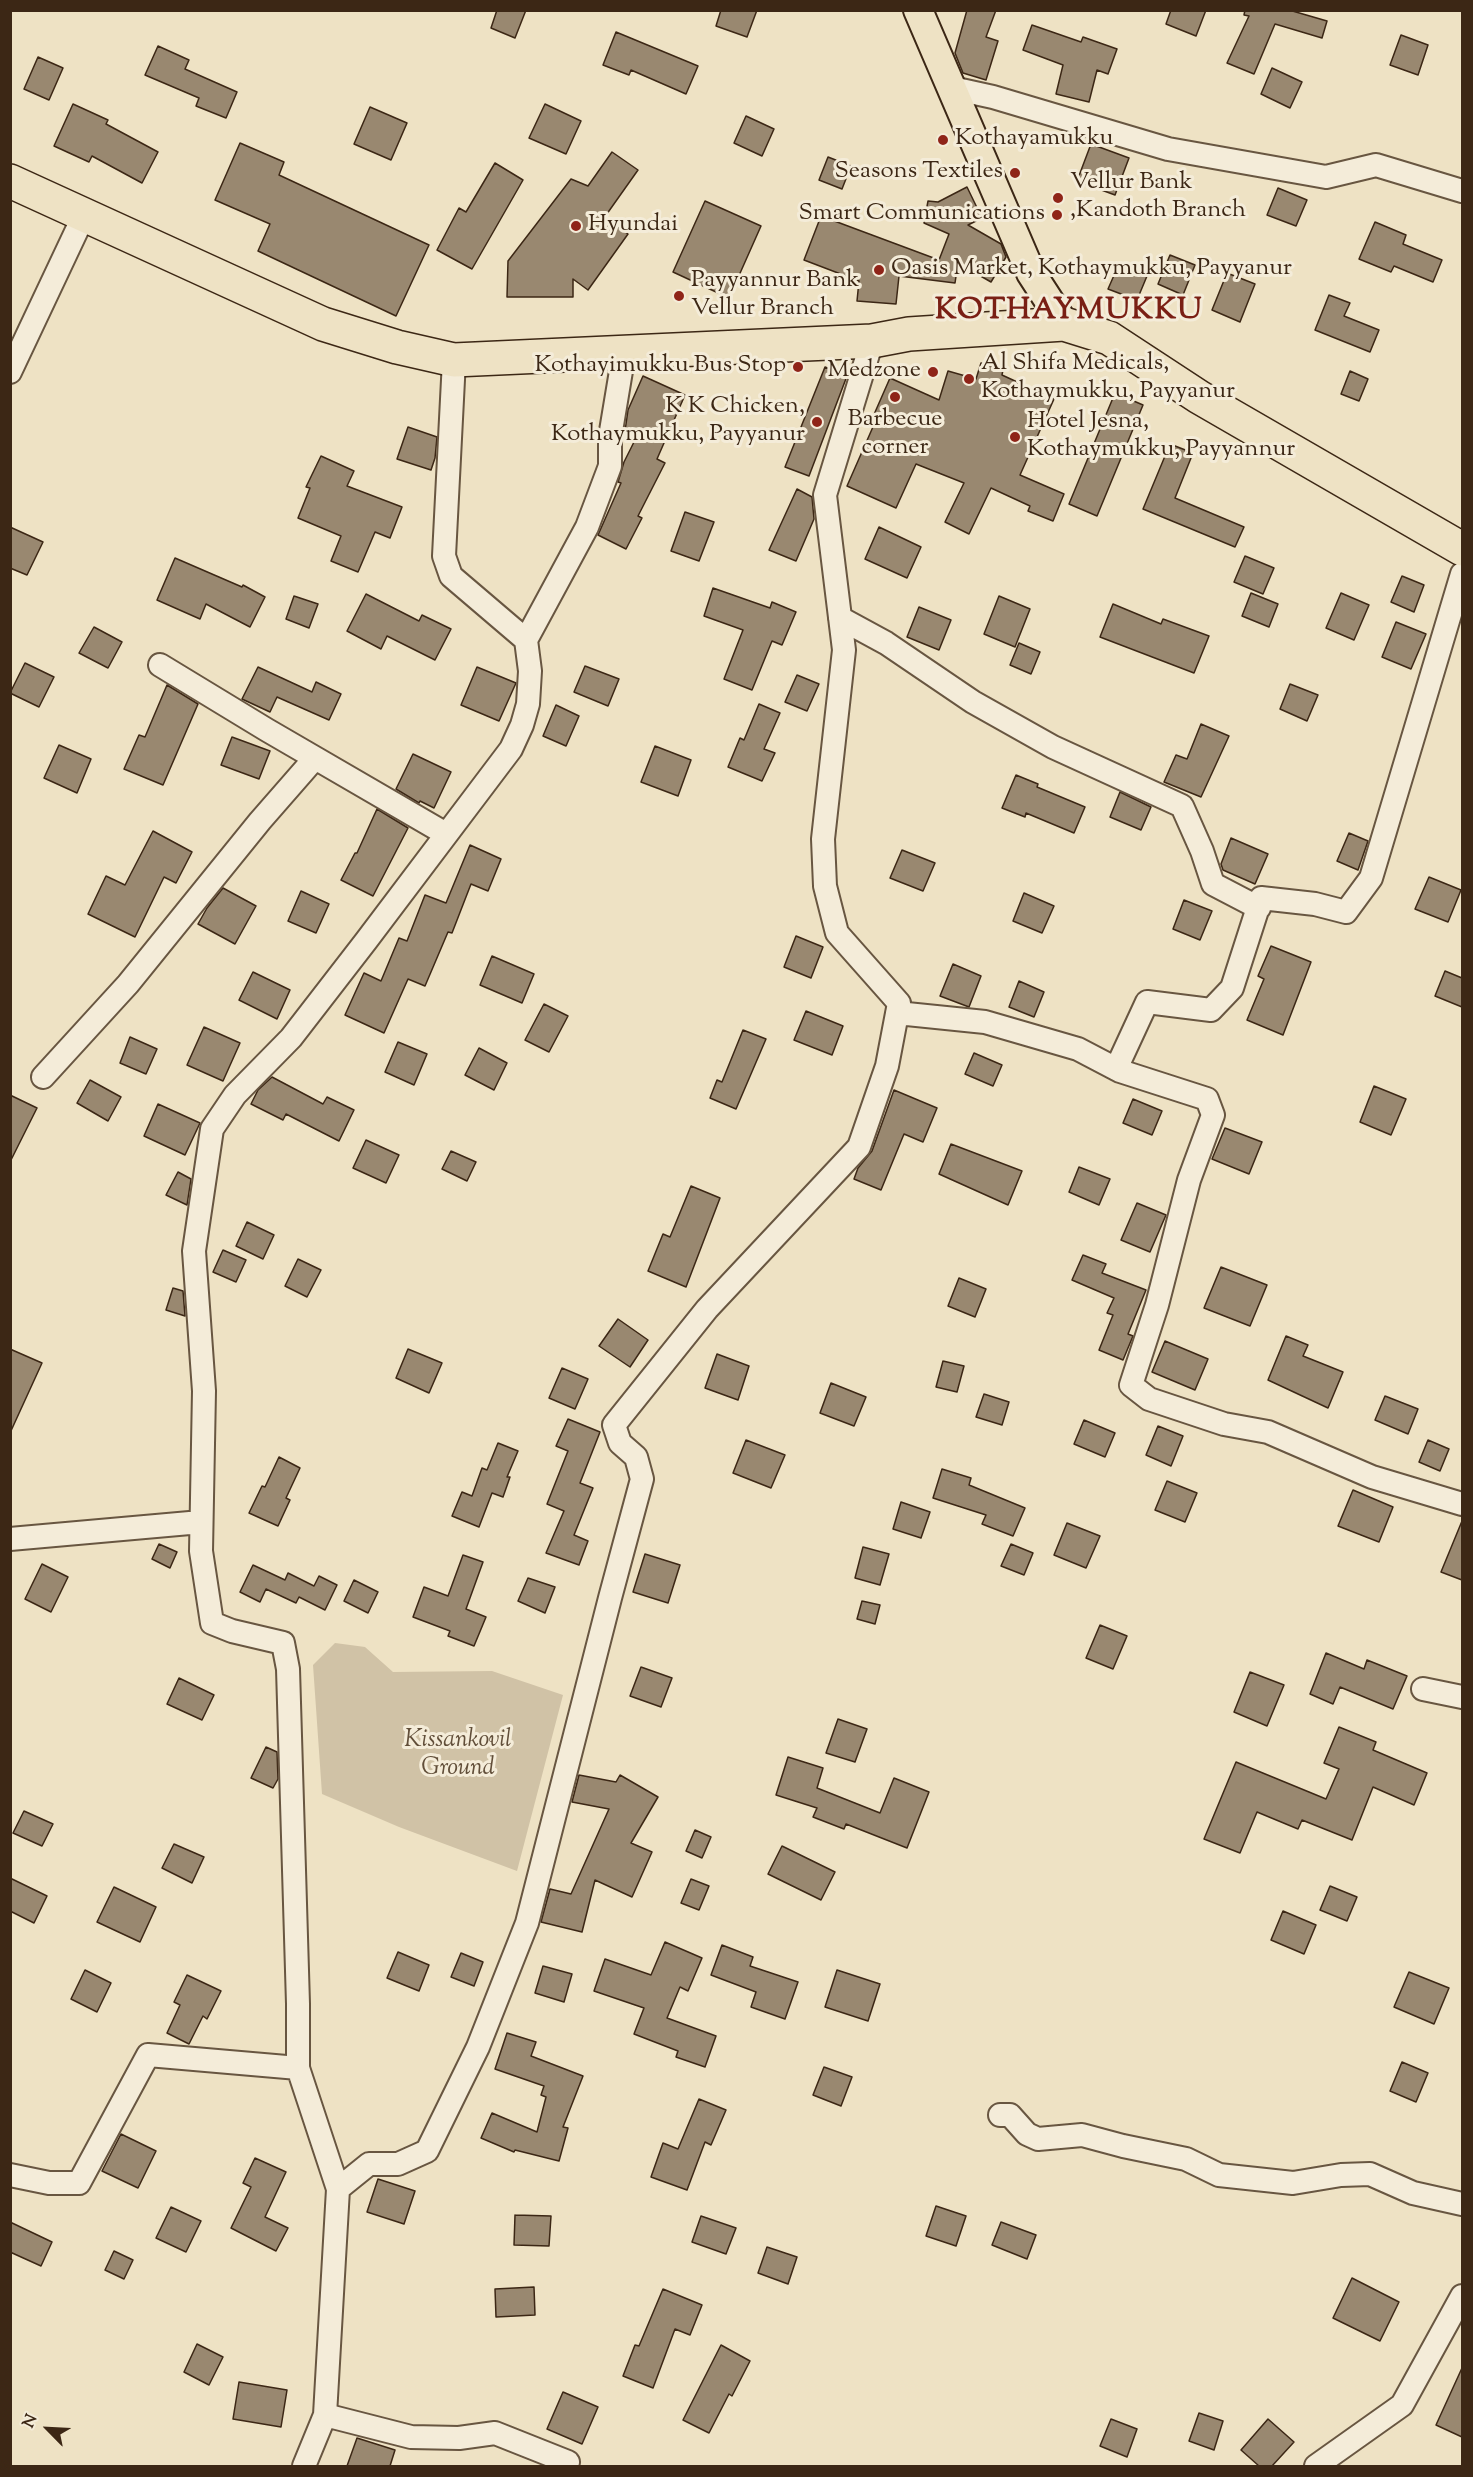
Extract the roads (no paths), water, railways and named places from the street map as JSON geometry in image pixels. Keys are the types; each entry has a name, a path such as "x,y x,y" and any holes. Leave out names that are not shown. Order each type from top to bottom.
{"highway":[{"path":"10,181 85,213 323,324 397,347 454,360 872,341 909,334 1064,324 1109,338 1199,397 1462,549"}],"main road":[{"path":"918,10 1030,273 1064,324"}],"street":[{"path":"952,88 1168,149 1326,177 1376,165 1462,191"},
{"path":"10,372 85,213"},
{"path":"338,2189 369,2163 398,2164 427,2151 478,2047 527,1923 642,1479 636,1457 620,1443 614,1425 707,1309 859,1147 887,1066 899,1003 837,933 825,886 823,839 844,651 825,495 872,341"},
{"path":"304,2466 325,2415 338,2189 298,2068 288,1669 283,1643 232,1631 212,1623 201,1551 204,1391 194,1251 212,1129 235,1095 291,1038 511,749 522,725 528,704 530,671 526,640 587,527 610,466 610,437 624,353"},
{"path":"454,360 444,556 451,576 526,640"},
{"path":"1116,1069 1147,1002 1211,1010 1232,988 1245,943 1262,898 1315,904 1346,912 1371,878 1462,574"},
{"path":"840,618 886,644 973,702 1053,747 1182,806 1214,884 1259,908"},
{"path":"160,665 446,834"},
{"path":"43,1077 128,984 260,821 315,758"},
{"path":"897,1013 985,1022 1078,1049 1116,1069 1207,1099 1213,1115 1189,1180 1157,1305 1131,1384 1149,1399 1224,1424 1269,1432 1372,1478 1462,1504"},
{"path":"10,1539 201,1522"},
{"path":"1423,1689 1462,1697"},
{"path":"10,2175 49,2183 79,2183 148,2055 298,2068"},
{"path":"1000,2115 1010,2115 1027,2134 1038,2139 1082,2135 1186,2159 1219,2175 1293,2183 1341,2175 1370,2174 1413,2193 1462,2204"},
{"path":"1316,2466 1402,2405 1462,2296"},
{"path":"325,2415 411,2437 459,2438 495,2433 567,2462"}],"place":[{"name":"Kothayamukku","path":"943,140"},
{"name":"Seasons Textiles","path":"1015,173"},
{"name":"Vellur Bank ,Kandoth Branch","path":"1058,198"},
{"name":"Smart Communications","path":"1057,215"},
{"name":"Hyundai","path":"576,226"},
{"name":"Oasis Market, Kothaymukku, Payyanur","path":"879,270"},
{"name":"Payyannur Bank Vellur Branch","path":"679,296"},
{"name":"Kothayimukku Bus Stop","path":"798,367"},
{"name":"Medzone","path":"933,372"},
{"name":"Al Shifa Medicals, Kothaymukku, Payyanur","path":"969,379"},
{"name":"Barbecue corner","path":"895,397"},
{"name":"K K Chicken, Kothaymukku, Payyanur","path":"817,422"},
{"name":"Hotel Jesna, Kothaymukku, Payyannur","path":"1015,437"}],"district":[{"name":"KOTHAYMUKKU","path":"1069,313"}],"park label":[{"name":"Kissankovil Ground","path":"458,1756"}]}
